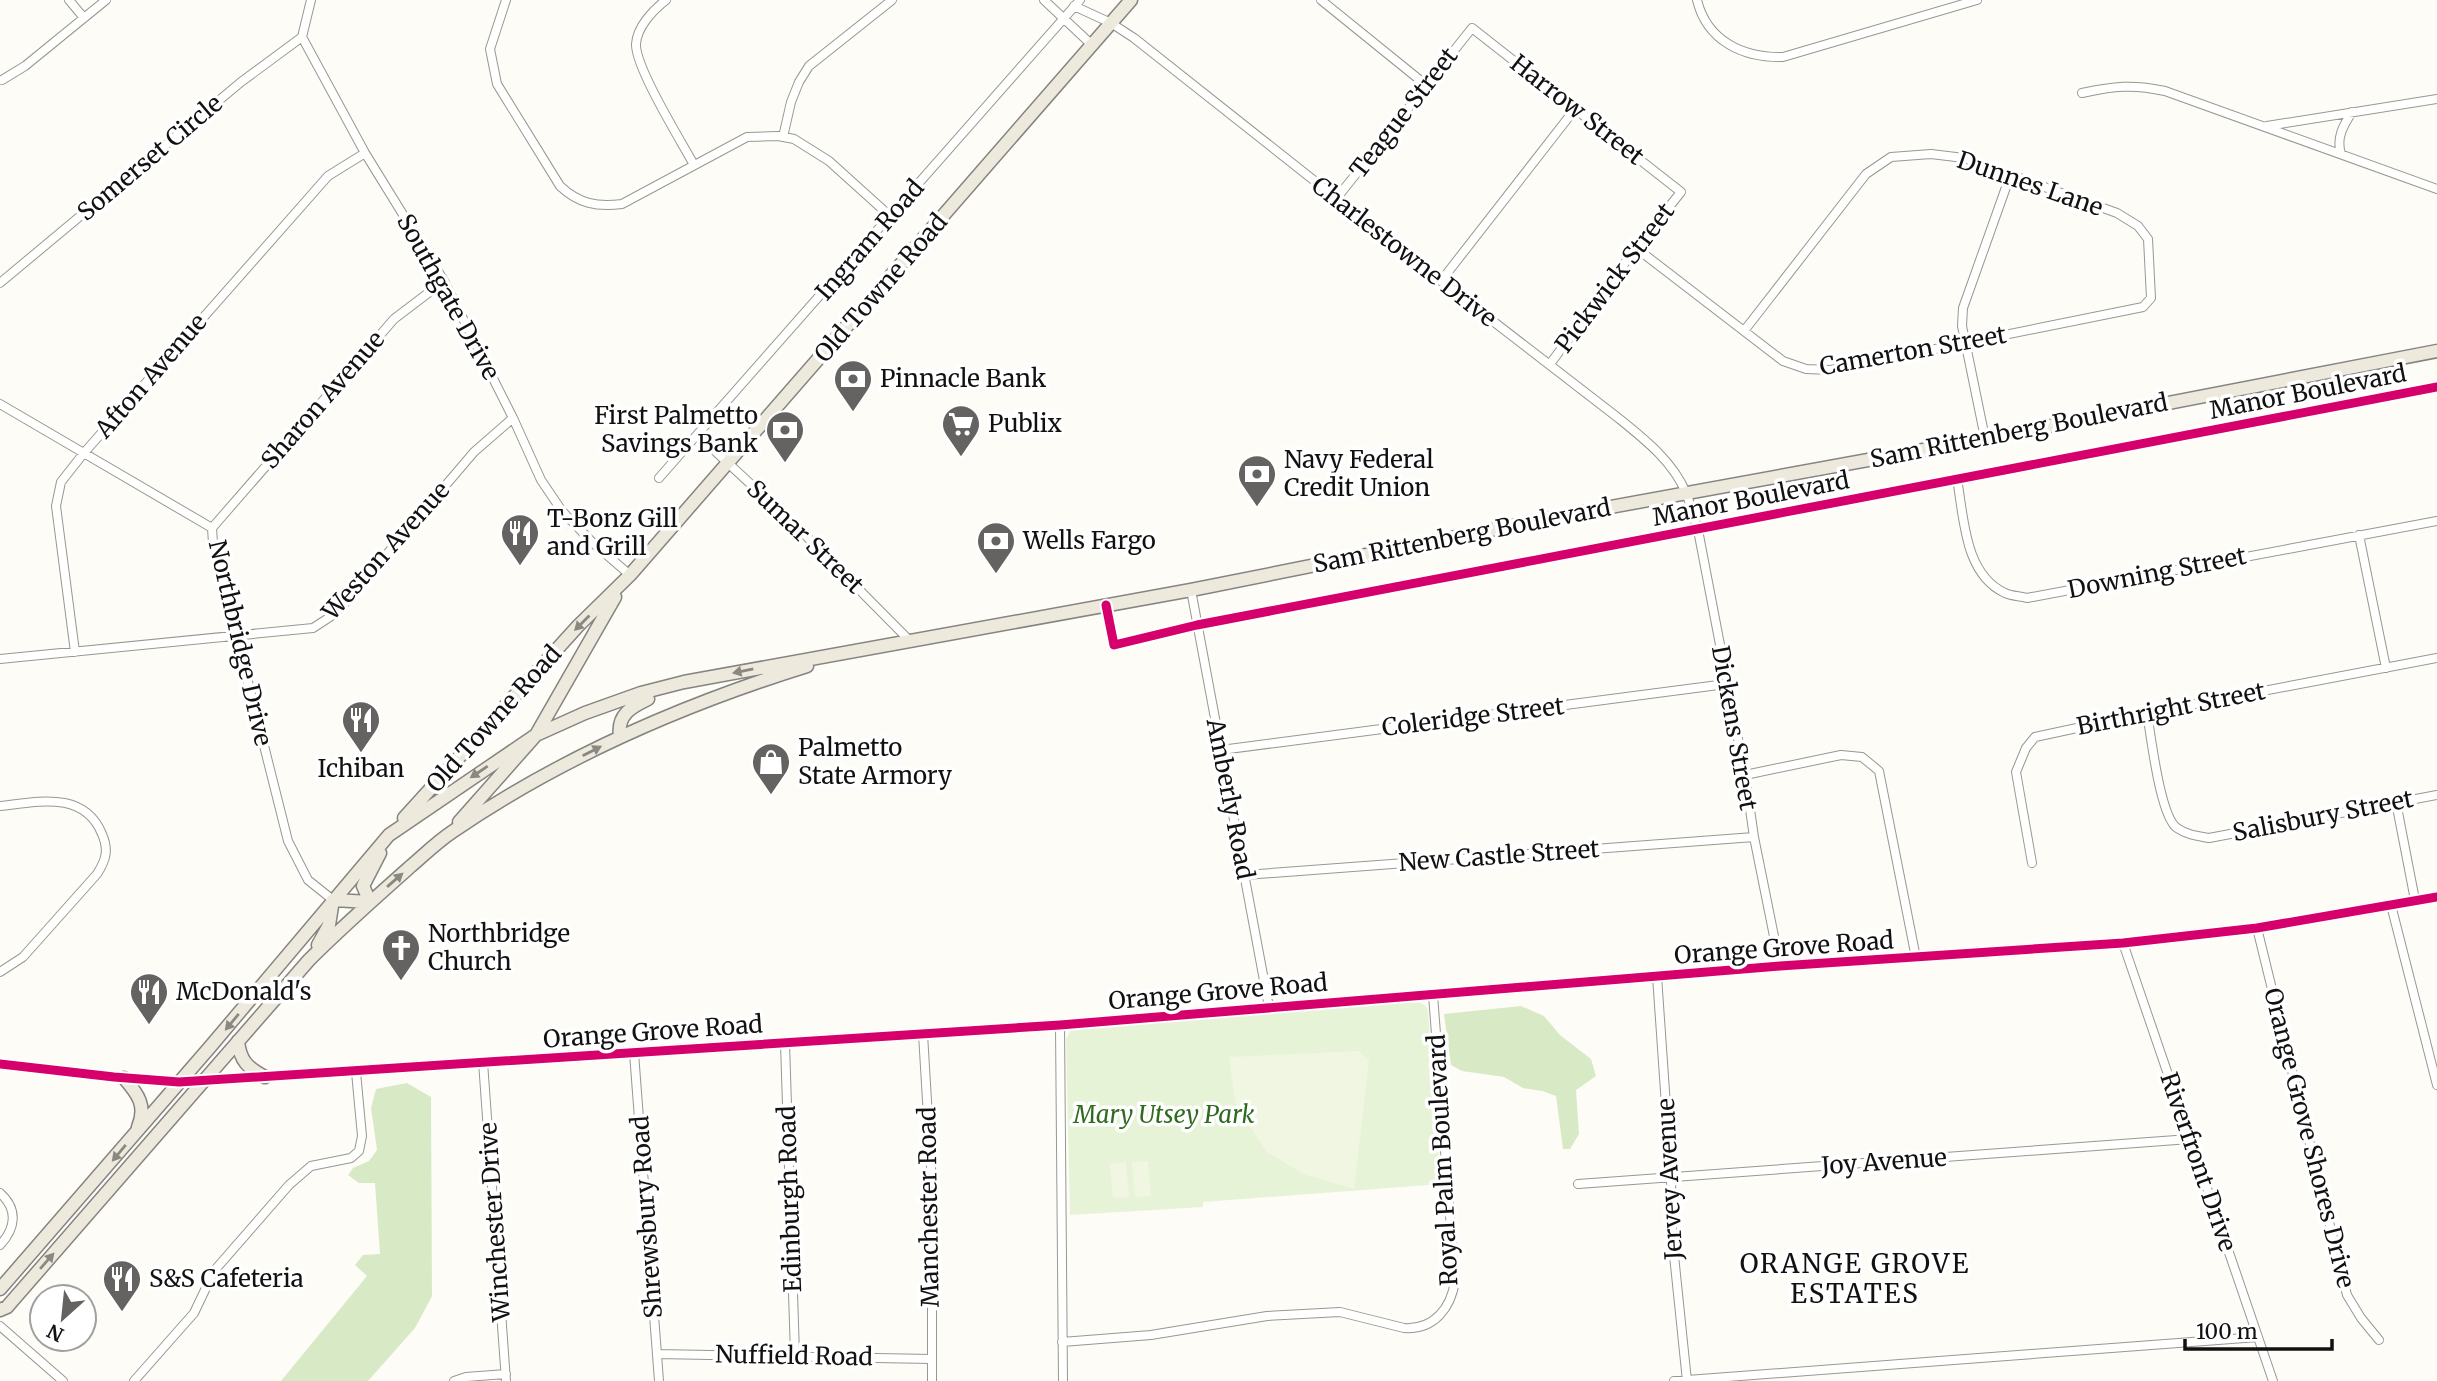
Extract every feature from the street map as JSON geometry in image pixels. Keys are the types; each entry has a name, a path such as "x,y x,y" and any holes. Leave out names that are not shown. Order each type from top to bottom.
{"main road":[{"name":"Old Towne Road","path":"389,835 578,626 630,575 1131,0"},
{"name":"Sam Rittenberg Boulevard","path":"0,1289 389,835 536,735 630,697 684,682 1191,590 1686,492 1985,438 2437,351"},
{"name":"Old Towne Road","path":"450,833 536,735 608,607 630,575"},
{"name":"Sam Rittenberg Boulevard","path":"0,1310 16,1297 309,960 370,902 450,833 544,775 620,736 724,694 858,650"},
{"path":"620,736 620,721 632,706 684,682"},
{"path":"309,960 329,925 333,900 370,902 363,886 389,835"},
{"path":"238,1041 241,1058 247,1067 265,1077"},
{"path":"124,1078 138,1094 142,1105 143,1117 135,1134"}],"street":[{"path":"69,0 84,18"},
{"path":"2,80 25,66 106,0"},
{"path":"302,37 311,0"},
{"path":"506,0 490,49 497,84 560,186 570,196 584,203 601,206 621,204 747,137 783,137 809,147 830,161 890,216"},
{"path":"666,0 653,11 643,25 636,46 642,68 694,165"},
{"path":"783,137 791,102 799,82 810,66 892,0"},
{"path":"1044,0 1092,45"},
{"path":"1323,0 1426,85"},
{"path":"1697,0 1710,28 1724,44 1764,58 1783,57 1977,0"},
{"name":"Ingram Road","path":"659,478 1077,3"},
{"name":"Charlestowne Drive","path":"1077,3 1133,38 1641,437 1673,471 1686,492"},
{"name":"Teague Street","path":"1336,199 1472,27"},
{"name":"Harrow Street","path":"1472,27 1681,192"},
{"name":"Southgate Drive","path":"302,37 365,153 444,281 541,480 562,511 630,575"},
{"name":"Somerset Circle","path":"0,283 241,82 302,37"},
{"path":"2082,93 2140,85 2165,91 2437,189"},
{"path":"2264,127 2437,99"},
{"path":"1441,281 1575,109"},
{"path":"2341,154 2338,145 2340,136 2352,112"},
{"name":"Afton Avenue","path":"75,652 56,506 61,482 328,176 365,153"},
{"name":"Dunnes Lane","path":"1744,331 1866,174 1891,157 1931,154 1965,158 2118,213 2138,226 2148,239 2152,285 2151,298 2143,307"},
{"path":"1985,438 1962,326 1963,308 2010,176"},
{"name":"Pickwick Street","path":"1550,364 1681,192"},
{"name":"Camerton Street","path":"1636,248 1783,360 1806,369 1831,370 2143,307"},
{"name":"Sharon Avenue","path":"212,528 394,319 444,281"},
{"name":"Manor Boulevard","path":"1106,605 1114,645 1197,625 2437,387"},
{"name":"Northbridge Drive","path":"0,404 212,528 213,543 288,841 308,880 333,900"},
{"name":"Weston Avenue","path":"236,637 313,628 333,615 474,452 513,418"},
{"name":"Sumar Street","path":"698,435 804,534 910,641"},
{"name":"Downing Street","path":"1957,479 1970,549 1978,566 1988,582 2006,594 2027,598 2437,521"},
{"name":"Dickens Street","path":"1686,492 1698,530 1780,966"},
{"path":"2358,535 2386,668"},
{"name":"Amberly Road","path":"1191,590 1269,1007"},
{"path":"0,659 236,637"},
{"name":"Birthright Street","path":"2032,863 2017,772 2026,748 2035,737 2437,658"},
{"name":"Coleridge Street","path":"1221,750 1726,684"},
{"name":"Salisbury Street","path":"2147,713 2165,810 2175,827 2191,835 2209,838 2437,795"},
{"path":"1745,775 1841,755 1862,757 1879,771 1916,958"},
{"path":"0,806 55,800 79,806 99,827 107,853 97,874 23,957 0,972"},
{"path":"2396,803 2415,900"},
{"name":"New Castle Street","path":"1245,876 1754,837"},
{"name":"Orange Grove Road","path":"1,1065 179,1082 1060,1025 1780,966 2123,943 2257,928 2437,897"},
{"path":"2391,905 2437,1085"},
{"name":"Orange Grove Shores Drive","path":"2257,928 2347,1295 2379,1340"},
{"name":"Riverfront Drive","path":"2123,943 2273,1381"},
{"name":"Jervey Avenue","path":"1657,976 1671,1178 1672,1236 1687,1380"},
{"name":"Royal Palm Boulevard","path":"1062,1342 1151,1335 1267,1316 1340,1312 1415,1329 1426,1326 1438,1317 1447,1306 1455,1281 1433,995"},
{"path":"1060,1025 1062,1381"},
{"name":"Manchester Road","path":"923,1034 932,1184 932,1381"},
{"name":"Edinburgh Road","path":"785,1043 795,1355"},
{"name":"Shrewsbury Road","path":"634,1053 659,1381"},
{"name":"Winchester Drive","path":"483,1062 506,1377"},
{"path":"134,1381 194,1313 214,1271 289,1185 311,1166 351,1158 359,1151 362,1136 356,1072"},
{"name":"Joy Avenue","path":"1578,1184 2190,1139"},
{"path":"0,1193 12,1206 14,1216 13,1227 0,1245"},
{"path":"0,1326 63,1381"},
{"path":"1674,1381 2258,1337"},
{"name":"Nuffield Road","path":"657,1354 932,1359"},
{"path":"454,1381 466,1377 506,1377"}],"green space":[{"name":"Mary Utsey Park","path":"1418,1002 1428,1010 1441,1184 1203,1202 1203,1207 1070,1215 1066,1039 1070,1031 1078,1027"},
{"path":"1521,1006 1544,1016 1560,1035 1591,1059 1596,1076 1576,1090 1579,1134 1570,1149 1563,1149 1556,1096 1523,1088 1504,1077 1462,1071 1451,1065 1444,1014"},
{"path":"1359,1051 1369,1061 1354,1189 1303,1174 1266,1151 1235,1102 1229,1057"},
{"path":"407,1083 431,1097 432,1296 415,1328 368,1381 281,1381 367,1276 355,1265 363,1255 380,1254 375,1183 359,1183 348,1175 353,1168 369,1161 377,1150 371,1108 376,1089"},
{"path":"1148,1161 1151,1196 1135,1197 1132,1162"},
{"path":"1126,1162 1129,1197 1113,1198 1110,1164"}],"cycle path":[{"path":"1106,605 1114,645 1197,625 2437,387"},
{"path":"0,1064 179,1082 1060,1025 1780,966 2123,943 2257,928 2437,897"}],"place":[{"name":"Pinnacle Bank","path":"853,413"},
{"name":"Publix","path":"961,458"},
{"name":"First Palmetto Savings Bank","path":"785,464"},
{"name":"Navy Federal Credit Union","path":"1257,508"},
{"name":"T-Bonz Gill and Grill","path":"520,567"},
{"name":"Wells Fargo","path":"996,575"},
{"name":"Ichiban","path":"361,754"},
{"name":"Palmetto State Armory","path":"771,796"},
{"name":"Northbridge Church","path":"401,982"},
{"name":"McDonald's","path":"149,1026"},
{"name":"S&S Cafeteria","path":"122,1313"}],"district":[{"name":"ORANGE GROVE ESTATES","path":"1855,1279"}]}
